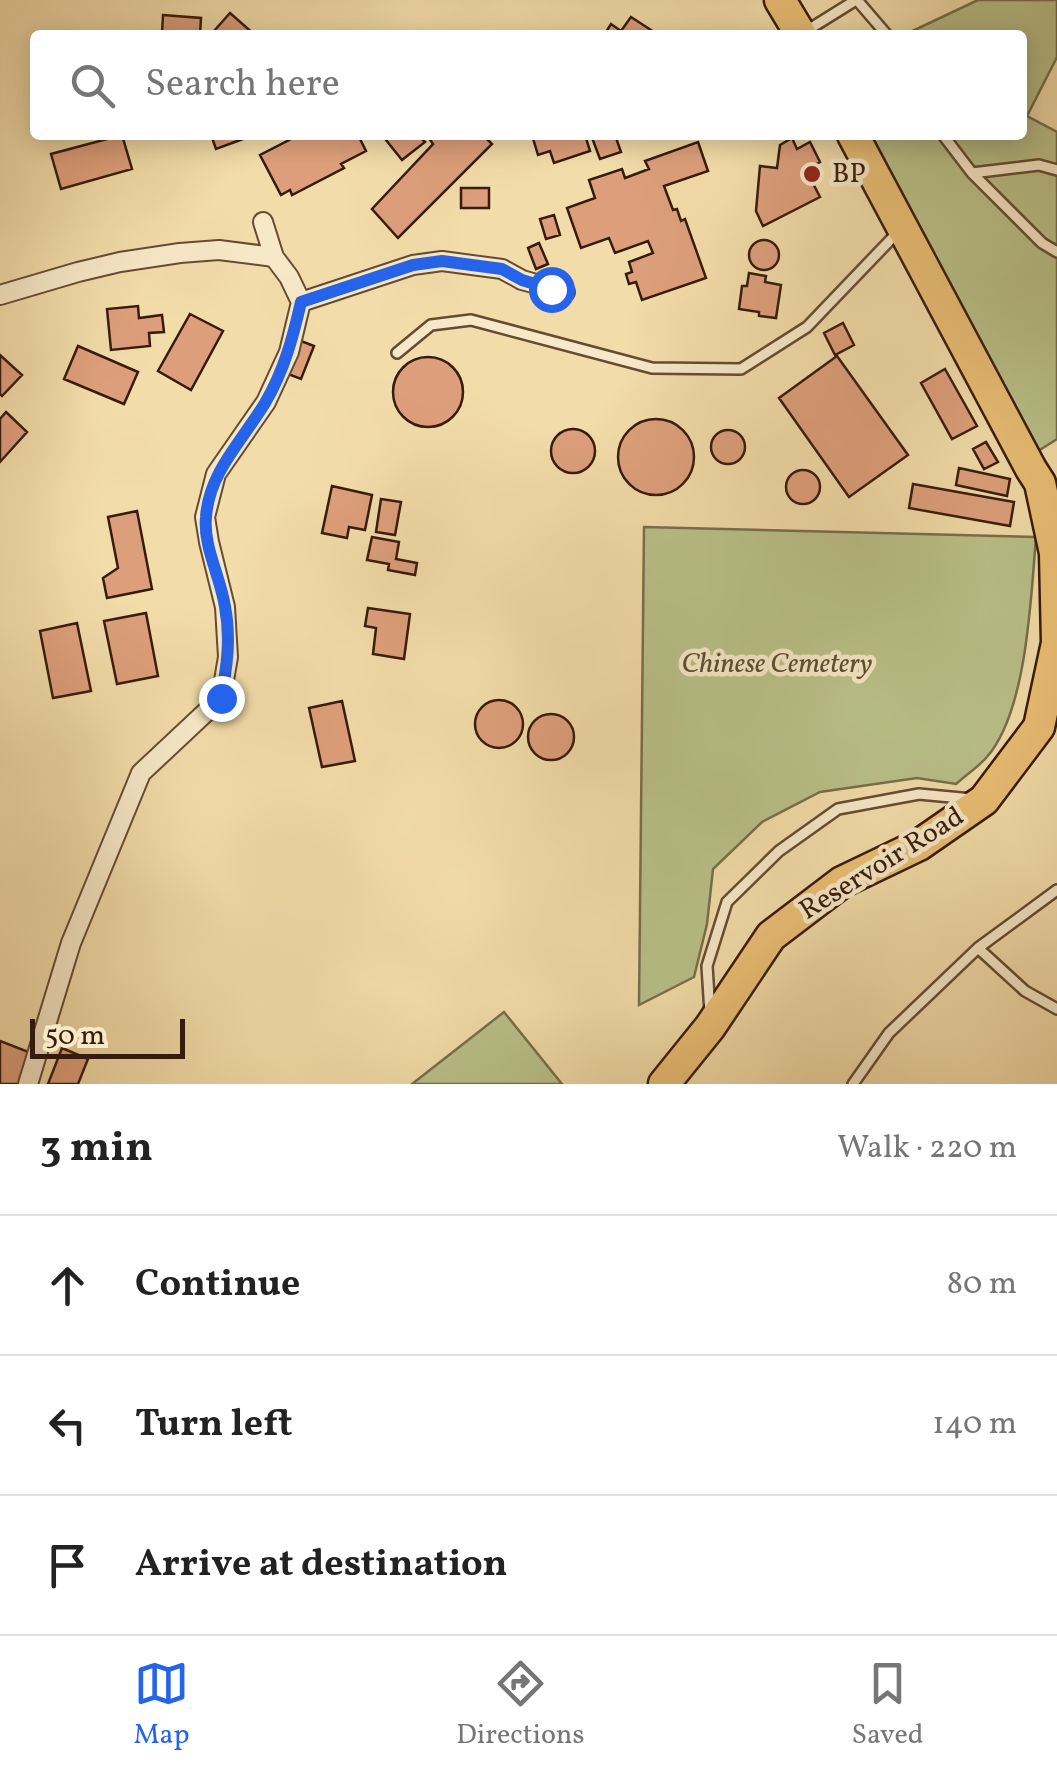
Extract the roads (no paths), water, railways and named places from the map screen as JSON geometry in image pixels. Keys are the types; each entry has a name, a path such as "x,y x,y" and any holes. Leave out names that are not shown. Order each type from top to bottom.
{"highway":[{"name":"Reservoir Road","path":"664,1084 710,1027 771,936 842,882 919,845 984,800 1039,726 1057,643 1049,481 1030,470 856,140"}],"street":[{"path":"28,1084 71,943 141,772 221,698 228,658 226,607 208,542 206,517 216,474 266,402 289,352 301,302 274,257 263,222"},
{"path":"0,295 78,272 165,256 219,250 274,257"},
{"path":"301,302 413,265 442,261 502,269 522,280 565,292"}],"lane":[{"path":"791,16 856,0 883,30"},
{"path":"947,140 972,173 1042,243 1057,252"},
{"path":"972,173 1039,165 1057,170"},
{"path":"397,353 431,325 471,320 652,368 741,369 807,328 902,228"},
{"path":"710,1027 707,966 727,902 778,851 838,809 919,794 984,800"},
{"path":"854,1084 888,1034 978,948 1057,890"},
{"path":"978,948 1025,991 1057,1009"}],"place":[{"name":"BP","path":"812,174"}],"park label":[{"name":"Chinese Cemetery","path":"777,664"}]}
